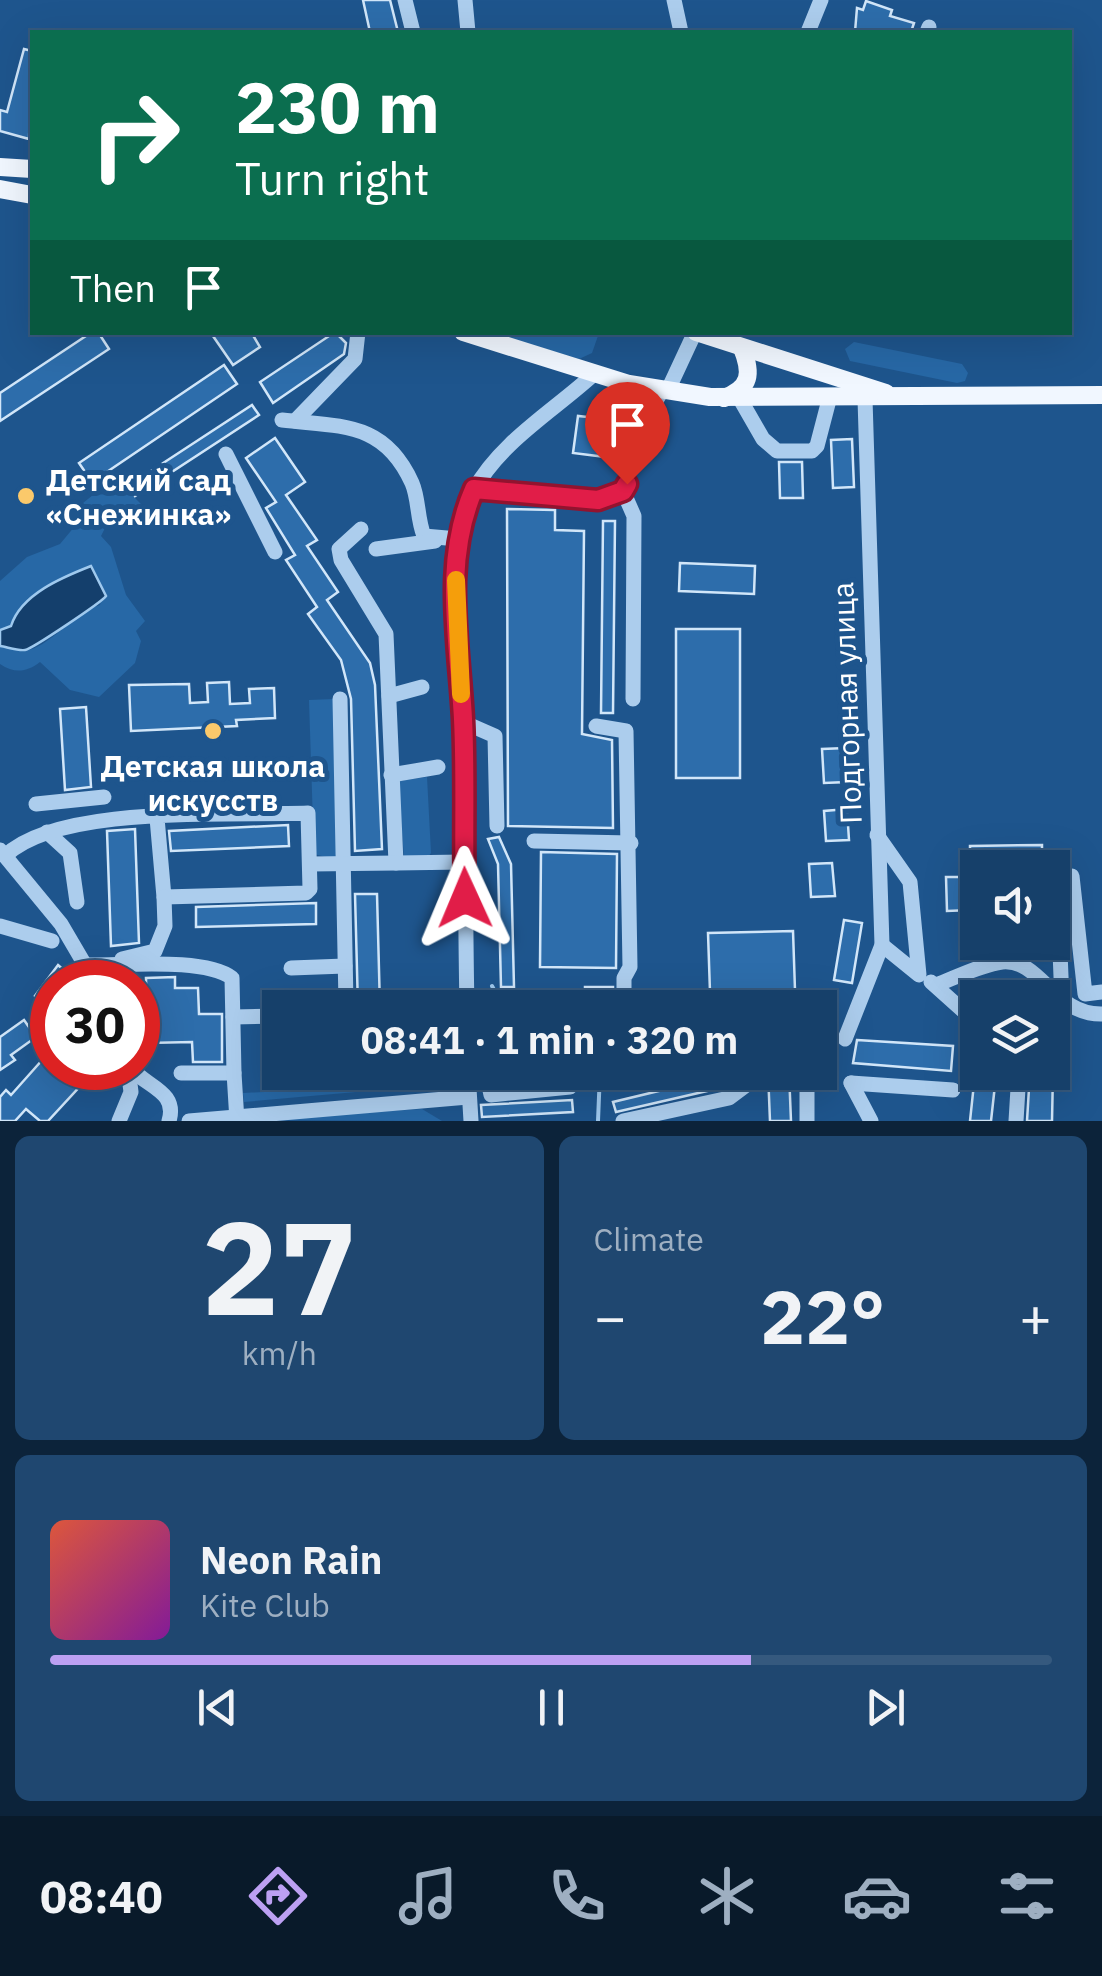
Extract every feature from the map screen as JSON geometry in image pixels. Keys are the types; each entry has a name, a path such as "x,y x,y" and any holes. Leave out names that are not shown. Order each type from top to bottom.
{"main road":[{"path":"0,167 30,168"},
{"path":"0,189 30,192"},
{"path":"473,335 595,373 732,399 1102,395"},
{"path":"712,335 740,340 904,398"},
{"path":"732,399 747,381 750,368 740,340"}],"street":[{"path":"405,0 412,30"},
{"path":"465,0 468,30"},
{"path":"674,0 682,30"},
{"path":"809,30 821,0"},
{"path":"358,335 354,359 288,420 364,430 390,446 414,486 424,536 451,539"},
{"path":"633,700 634,516 623,491 647,416 666,389 693,335"},
{"path":"467,990 463,722 451,539 474,489 504,450 562,408 595,373"},
{"path":"732,399 776,451 812,451 817,446 830,400"},
{"name":"Подгорная улица","path":"845,1039 882,946 872,854 877,835 865,399"},
{"path":"226,454 275,552"},
{"path":"474,489 598,500 623,491"},
{"path":"361,530 339,549 341,560 386,634 396,864"},
{"path":"376,549 451,539"},
{"path":"389,696 422,687"},
{"path":"340,699 346,990"},
{"path":"463,722 495,736 496,826"},
{"path":"596,726 626,731 632,842 630,967 624,978 624,990"},
{"path":"391,775 438,767"},
{"path":"36,804 104,797"},
{"path":"84,960 62,924 3,853 47,832 94,821 308,813 310,889 306,893 164,897"},
{"path":"125,960 124,956 155,950 165,926 157,818"},
{"path":"47,832 70,853 77,902"},
{"path":"877,835 910,882 919,975"},
{"path":"534,841 632,842"},
{"path":"310,864 464,862"},
{"path":"1063,980 1065,877 1085,994 1102,992"},
{"path":"0,926 52,941"},
{"path":"882,946 960,1007"},
{"path":"936,985 988,965 1010,962 1039,980"},
{"path":"291,968 345,966"},
{"path":"160,972 223,972 232,978 237,1118"},
{"path":"1070,1006 1078,1012 1102,1014"},
{"path":"232,1017 262,1016"},
{"path":"181,1073 234,1074"},
{"path":"871,1121 851,1083 953,1090"},
{"path":"126,1113 141,1090 162,1092"},
{"path":"159,1090 195,1119 468,1097"},
{"path":"468,1090 470,1121"},
{"path":"490,1090 491,1095 540,1090"},
{"path":"623,1121 729,1098 740,1090"},
{"path":"807,1090 807,1121"},
{"path":"1016,1121 1018,1090"},
{"path":"162,1092 172,1110 169,1121"}],"shaded area":[{"path":"499,335 598,335 592,353 579,359"},
{"path":"854,342 962,364 968,373 965,381 957,383 850,361 845,349"},
{"path":"93,495 132,495 142,505 106,526 101,536 111,547 126,595 145,621 136,631 141,641 135,663 99,697 70,690 40,662 21,670 0,664 0,646 24,651 43,644 80,615 100,605 103,589 92,566 35,595 11,626 0,630 0,581 27,557 60,544 85,514 83,503"},
{"path":"91,566 106,596 102,600 30,648 0,646 0,630 11,626 33,596"},
{"path":"335,699 334,859 314,854 309,700"},
{"path":"427,777 431,853 428,857 404,858 398,781"},
{"path":"305,1090 380,1090 244,1102 243,1093"},
{"path":"422,1109 442,1121 241,1120"}],"building":[{"path":"363,0 390,0 398,30 370,30"},
{"path":"866,1 892,10 890,16 914,23 912,30 855,30 857,8 863,10"},
{"path":"24,49 30,50 29,139 0,131 0,110 7,112"},
{"path":"87,335 100,335 109,349 0,421 0,393"},
{"path":"253,335 260,347 233,365 213,336"},
{"path":"330,335 338,335 346,343 344,354 273,403 260,382"},
{"path":"224,365 237,384 92,482 79,463"},
{"path":"252,405 259,415 135,496 128,486"},
{"path":"598,408 612,411 611,420 632,422 627,442 609,439 606,457 573,453 578,416 596,418"},
{"path":"275,438 305,482 286,495 317,540 307,546 338,592 327,600 370,663 375,685 382,849 355,851 351,699 341,660 308,614 317,607 286,560 295,555 266,508 276,502 246,458"},
{"path":"852,439 854,487 833,488 831,440"},
{"path":"779,462 802,462 803,498 780,498"},
{"path":"507,509 555,510 555,530 584,531 582,734 612,740 613,828 508,826"},
{"path":"603,521 615,521 613,713 601,713"},
{"path":"680,563 755,566 754,594 679,591"},
{"path":"676,629 740,629 740,778 676,778"},
{"path":"229,682 230,704 250,703 249,689 274,688 275,718 236,720 237,726 131,731 129,685 189,684 190,703 208,702 207,683"},
{"path":"86,707 91,787 65,790 60,709"},
{"path":"846,748 847,782 824,783 822,749"},
{"path":"847,809 849,840 826,841 824,811"},
{"path":"288,825 289,846 171,851 169,831"},
{"path":"135,829 139,943 111,946 107,831"},
{"path":"499,837 511,864 514,987 501,987 498,864 488,839"},
{"path":"1042,845 1042,850 970,850 970,846"},
{"path":"541,852 617,854 616,968 540,967"},
{"path":"832,863 835,896 811,897 809,864"},
{"path":"946,877 960,877 960,910 947,911"},
{"path":"355,894 377,894 380,990 358,990"},
{"path":"316,903 316,924 196,927 196,907"},
{"path":"844,920 862,923 852,983 834,980"},
{"path":"793,931 795,990 710,990 708,933"},
{"path":"175,977 175,988 198,988 199,1014 222,1014 222,1062 193,1062 192,1042 160,1043 160,978"},
{"path":"585,987 613,987 613,990"},
{"path":"24,1020 30,1028 30,1041 11,1055 15,1060 0,1070 0,1037"},
{"path":"857,1040 953,1046 951,1071 853,1063"},
{"path":"30,1074 30,1090 77,1090 48,1121 40,1121 26,1109 15,1121 0,1121 0,1097 6,1090 11,1095"},
{"path":"663,1090 711,1090 616,1112 613,1102"},
{"path":"769,1090 790,1090 791,1121 770,1121"},
{"path":"973,1090 994,1090 991,1121 970,1121"},
{"path":"1029,1090 1053,1090 1052,1121 1027,1121"},
{"path":"572,1100 573,1112 482,1117 481,1105"}],"waterway":[{"path":"492,986 494,990"},
{"path":"598,1121 599,1090"}],"slow traffic":[{"path":"456,580 454,604 461,694"}],"place":[{"name":"Детский сад «Снежинка»","path":"26,496"},
{"name":"Детская школа искусств","path":"213,731"}],"route":[{"path":"465,898 463,722 454,604 463,515 474,489 598,500 623,491 627,484"}]}
